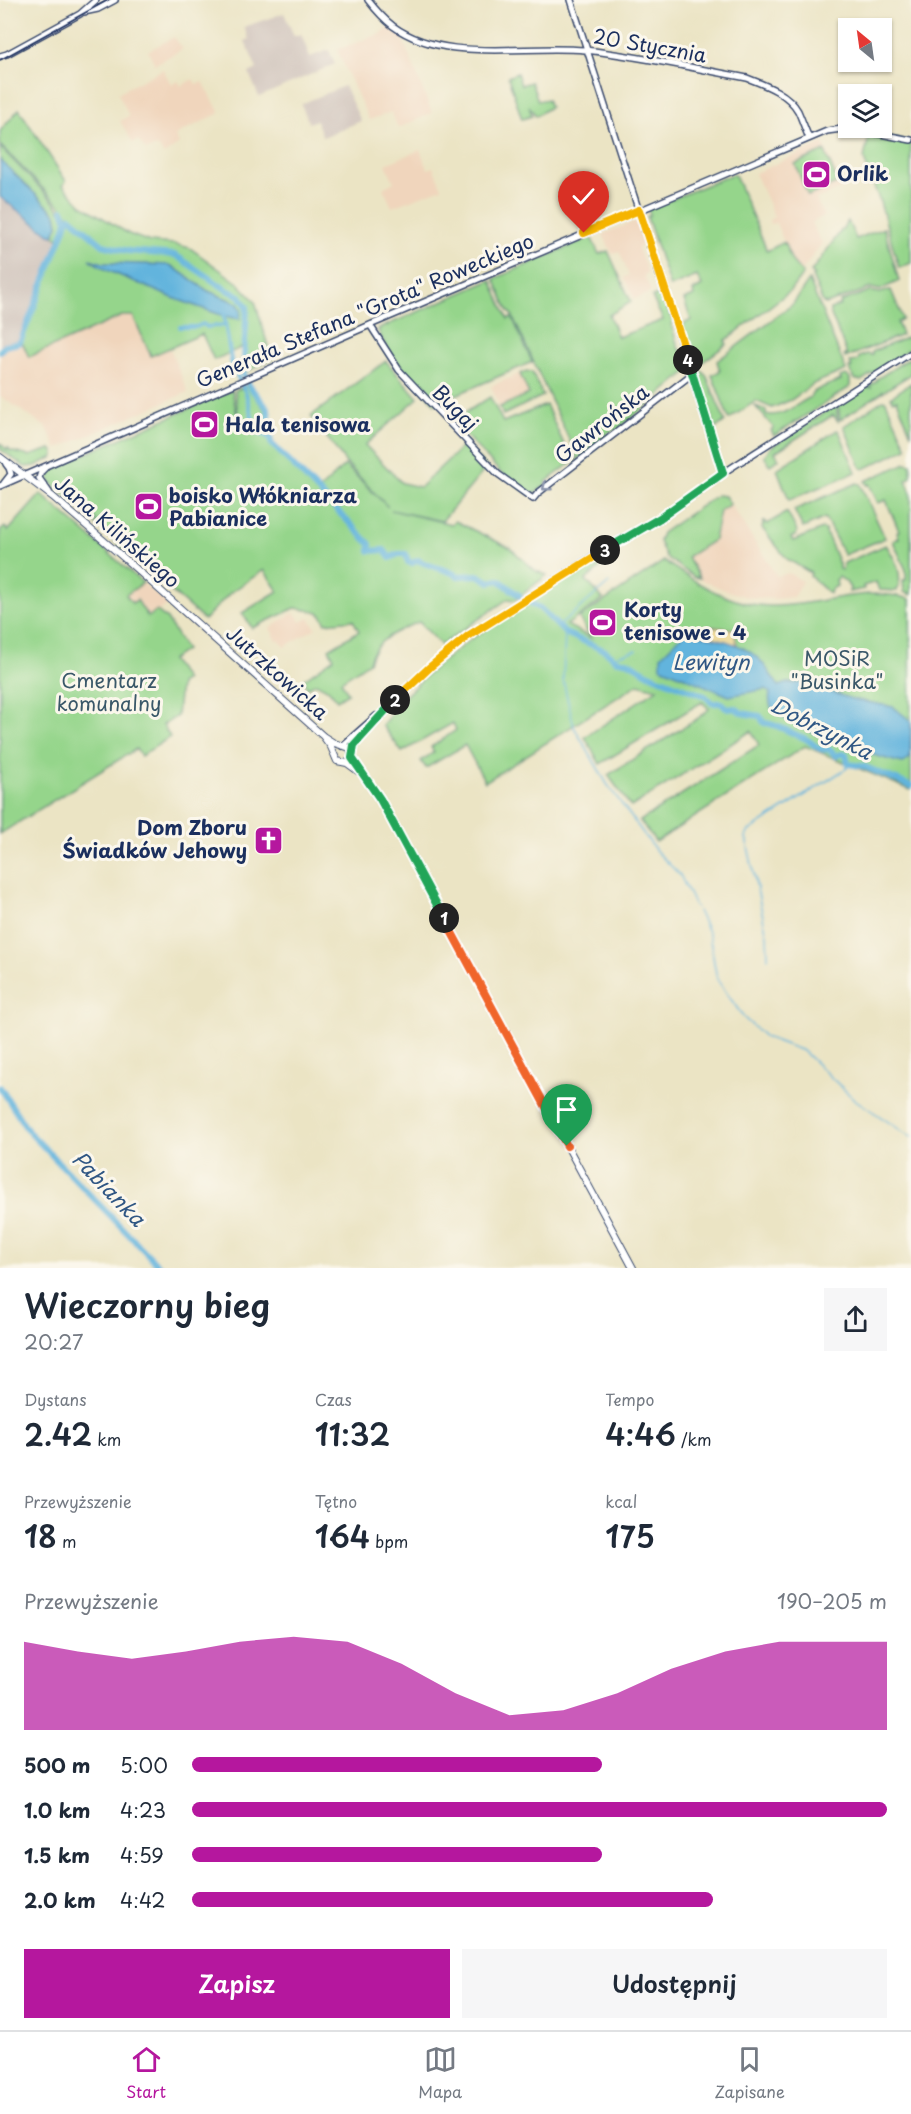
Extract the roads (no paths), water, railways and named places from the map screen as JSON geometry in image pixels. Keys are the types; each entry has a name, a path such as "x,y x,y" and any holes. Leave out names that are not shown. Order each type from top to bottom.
{"main road":[{"name":"Jana Kilińskiego","path":"0,458 53,496 210,635"},
{"name":"Jutrzkowicka","path":"210,635 323,736 342,746"},
{"name":"Jutrzkowicka","path":"323,736 334,753"},
{"path":"350,758 337,761 334,753 342,746 350,748 350,758 381,801 633,1268"}],"street":[{"path":"0,56 80,14 96,0"},
{"path":"80,14 98,9 115,0"},
{"name":"20 Stycznia","path":"368,0 394,26 414,37 442,45 474,49 587,50 755,81 779,92 793,104 809,138"},
{"path":"571,0 723,473"},
{"path":"0,63 7,54"},
{"path":"809,138 834,129 849,128 911,140"},
{"name":"Generała Stefana \"Grota\" Roweckiego","path":"0,485 809,138"},
{"name":"Bugaj","path":"370,325 399,370 498,474 533,500"},
{"path":"342,746 468,636 593,556 660,518 723,473 911,353"},
{"name":"Gawrońska","path":"533,500 538,493 692,374"},
{"path":"0,458 11,474 0,485"},
{"path":"51,463 42,470 39,478 53,496"},
{"path":"350,758 354,744 391,704"}],"water":[{"path":"0,160 56,214 58,225 54,235 49,234 0,197"},
{"path":"89,259 103,263 170,265 208,291 237,303 241,309 240,319 224,316 173,298 107,270"},
{"name":"Lewityn","path":"684,633 734,644 752,653 765,665 779,686 788,683 803,683 852,699 893,707 911,721 910,758 903,763 891,760 811,732 779,715 771,707 770,693 766,689 729,696 661,667 661,656"}],"waterway":[{"name":"Pabianka","path":"0,351 5,346 19,343 21,340 64,231 67,221 63,210"},
{"name":"Dobrzynka","path":"70,217 103,245 128,251 175,255 227,290 240,296 247,307 243,372 250,387 268,409 271,443 370,544 370,551 384,550 390,558 398,554 406,554 408,562 418,560 458,576 478,575 490,582 499,580 520,596"},
{"path":"224,316 232,366 246,393 256,432 270,438"},
{"path":"180,327 196,327 203,324 207,327 225,325"},
{"path":"559,626 609,583"},
{"name":"Dobrzynka","path":"529,602 541,609 565,633 606,651 617,661 627,661 651,675 705,696 712,703 721,703 728,709 735,708 742,713 760,716 764,723 804,738 818,748 829,749 836,756 846,754 848,764 863,766 911,786"},
{"path":"565,633 563,680 574,727 607,784 657,852 680,875 694,904"},
{"path":"612,657 636,650"},
{"path":"768,958 767,936 746,837 749,831 847,768 848,764"},
{"path":"698,911 709,934 717,979 744,1018 765,1037 803,1051 854,1099 911,1137"},
{"name":"Pabianka","path":"0,1087 28,1131"},
{"name":"Pabianka","path":"31,1134 161,1268"}],"tram line":[{"path":"0,60 108,0"}],"place":[{"name":"Orlik","path":"816,174"},
{"name":"Hala tenisowa","path":"204,425"},
{"name":"boisko Włókniarza Pabianice","path":"148,507"},
{"name":"Korty tenisowe - 4","path":"603,622"},
{"name":"Dom Zboru Świadków Jehowy","path":"268,840"}],"park label":[{"name":"MOSiR \"Businka\"","path":"837,670"},
{"name":"Cmentarz komunalny","path":"109,692"}]}
